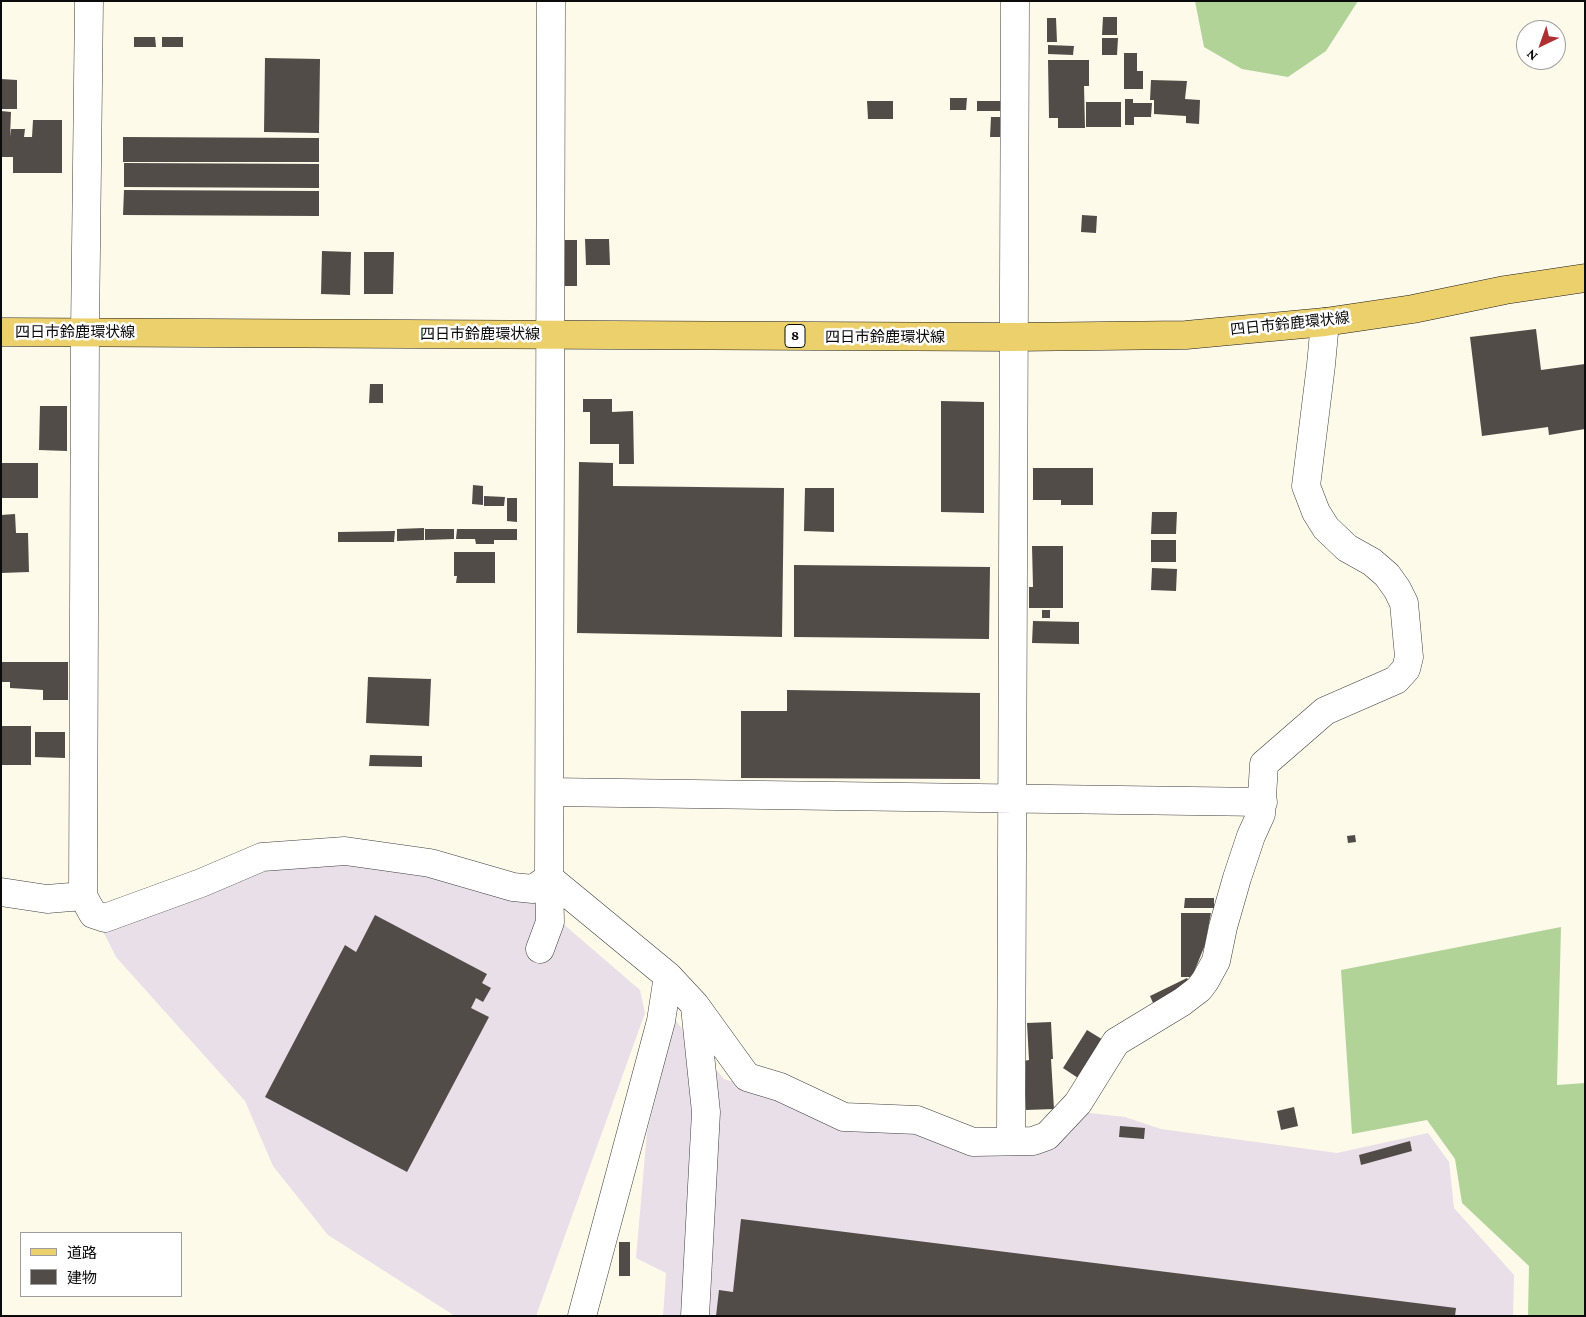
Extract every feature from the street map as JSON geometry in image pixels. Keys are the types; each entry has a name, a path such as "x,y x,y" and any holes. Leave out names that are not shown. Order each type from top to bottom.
{"main road":[{"name":"四日市鈴鹿環状線","path":"1,332 1015,337 1186,335 1324,322 1413,309 1505,290 1585,278"}],"street":[{"path":"89,1 85,331 83,896 93,914 105,918 201,883 262,857 345,851 430,863 523,888 533,889 549,878"},
{"path":"540,949 550,922 551,1"},
{"path":"1011,1140 1015,1"},
{"path":"549,878 668,976 695,1005 747,1077 780,1087 844,1117 917,1120 973,1142 1033,1141 1047,1136 1078,1103 1116,1042 1182,1002 1199,989 1205,981 1216,961 1228,911 1251,836 1261,814 1264,764 1325,711 1396,680 1406,669 1410,657 1404,603 1397,589 1387,575 1372,562 1347,548 1326,528 1316,512 1306,486 1321,365 1324,322"},
{"path":"550,792 1262,802"},
{"path":"1,892 47,899 83,896"},
{"path":"582,1316 661,1021 668,976"},
{"path":"695,1005 706,1112 695,1316"}],"shaded area":[{"path":"351,861 533,898 640,990 645,1013 536,1316 455,1316 328,1235 273,1166 245,1101 116,957 103,931 255,866"},
{"path":"675,1020 724,1079 784,1097 916,1129 972,1146 1082,1112 1125,1117 1161,1129 1337,1153 1428,1133 1449,1162 1454,1208 1514,1275 1513,1316 663,1316 666,1273 636,1258 647,1132"}],"green space":[{"path":"1195,1 1358,1 1326,51 1288,77 1242,69 1204,47"},
{"path":"1561,927 1557,1085 1585,1083 1585,1316 1528,1316 1529,1266 1462,1203 1455,1159 1427,1120 1352,1134 1341,970"}],"building":[{"path":"1103,17 1117,17 1117,35 1102,35"},
{"path":"1047,18 1056,18 1057,42 1047,42"},
{"path":"134,37 155,37 156,47 134,47"},
{"path":"162,37 183,37 183,47 162,47"},
{"path":"1102,38 1118,38 1117,55 1102,55"},
{"path":"1048,45 1074,46 1073,55 1048,54"},
{"path":"1124,53 1137,53 1137,71 1143,71 1143,89 1124,89"},
{"path":"265,58 320,59 319,133 264,132"},
{"path":"1048,60 1089,60 1089,86 1084,86 1085,128 1058,128 1058,118 1049,118"},
{"path":"1,79 17,80 17,109 1,109"},
{"path":"1151,80 1187,81 1185,99 1200,100 1199,124 1186,123 1186,116 1154,114 1154,100 1150,100"},
{"path":"950,98 967,98 966,110 950,110"},
{"path":"1125,99 1133,99 1133,103 1152,103 1151,117 1134,117 1134,125 1125,125"},
{"path":"867,101 893,101 893,119 868,119"},
{"path":"977,101 1001,101 1001,111 977,111"},
{"path":"1086,102 1121,102 1121,127 1086,127"},
{"path":"1,111 11,112 10,137 11,129 25,129 24,137 32,137 33,120 62,120 62,173 13,173 13,157 1,157"},
{"path":"991,117 1001,117 1001,137 990,137"},
{"path":"123,137 319,138 319,162 123,162"},
{"path":"124,163 319,164 319,188 124,187"},
{"path":"124,190 319,191 319,216 123,215"},
{"path":"1082,215 1097,216 1096,233 1081,232"},
{"path":"585,239 609,239 610,265 586,265"},
{"path":"564,240 577,240 577,286 564,286"},
{"path":"322,251 351,252 350,295 321,294"},
{"path":"364,252 394,252 393,294 364,294"},
{"path":"1536,329 1541,370 1585,364 1585,429 1549,435 1548,427 1482,436 1470,337"},
{"path":"370,384 383,384 383,403 369,403"},
{"path":"583,399 612,399 612,412 633,411 634,464 619,464 619,444 590,444 590,412 583,412"},
{"path":"941,401 984,402 984,513 941,512"},
{"path":"40,406 67,406 67,451 39,450"},
{"path":"579,462 613,463 613,486 784,488 782,637 577,633"},
{"path":"1,463 38,463 38,498 1,498"},
{"path":"1033,468 1093,468 1093,505 1061,505 1061,500 1033,500"},
{"path":"473,485 483,486 483,505 472,504"},
{"path":"805,488 834,488 834,532 804,531"},
{"path":"484,496 505,497 504,506 484,506"},
{"path":"507,498 517,498 517,522 507,521"},
{"path":"1152,512 1177,512 1176,534 1151,534"},
{"path":"15,514 16,533 28,533 29,572 1,573 1,515"},
{"path":"424,528 424,540 397,541 397,529"},
{"path":"425,529 454,529 454,539 425,540"},
{"path":"457,529 517,529 517,540 494,540 494,544 476,544 475,539 456,539"},
{"path":"395,531 394,542 338,542 338,532"},
{"path":"1151,540 1176,540 1176,562 1151,562"},
{"path":"1032,546 1063,546 1063,608 1029,608 1029,587 1033,587"},
{"path":"454,552 495,552 495,583 456,583 457,576 454,576"},
{"path":"794,565 990,567 989,639 794,637"},
{"path":"1152,568 1177,569 1176,591 1151,590"},
{"path":"1042,610 1050,610 1050,618 1042,618"},
{"path":"1033,621 1079,622 1079,644 1032,643"},
{"path":"1,662 68,662 68,700 43,700 43,690 10,688 10,682 1,682"},
{"path":"368,677 431,679 429,726 366,723"},
{"path":"787,690 980,693 980,779 741,778 741,711 787,711"},
{"path":"1,726 31,726 31,765 1,765"},
{"path":"35,732 65,732 65,758 35,757"},
{"path":"370,755 422,756 422,767 369,766"},
{"path":"1355,835 1356,842 1348,843 1347,836"},
{"path":"1185,898 1214,898 1214,908 1184,908"},
{"path":"1181,913 1211,913 1205,945 1192,977 1181,977"},
{"path":"375,915 487,974 482,983 491,988 483,1002 476,998 471,1008 489,1017 407,1172 265,1097 345,945 356,952"},
{"path":"1187,978 1190,984 1153,1003 1150,996"},
{"path":"1051,1022 1054,1109 1026,1110 1023,1061 1029,1060 1027,1023"},
{"path":"1087,1030 1105,1041 1081,1080 1063,1068"},
{"path":"1294,1107 1298,1126 1281,1130 1277,1111"},
{"path":"1120,1126 1145,1128 1144,1139 1119,1137"},
{"path":"1410,1141 1412,1151 1361,1165 1359,1155"},
{"path":"741,1219 1456,1308 1455,1316 716,1316 719,1290 733,1292"},
{"path":"619,1242 630,1242 630,1276 619,1276"}]}
